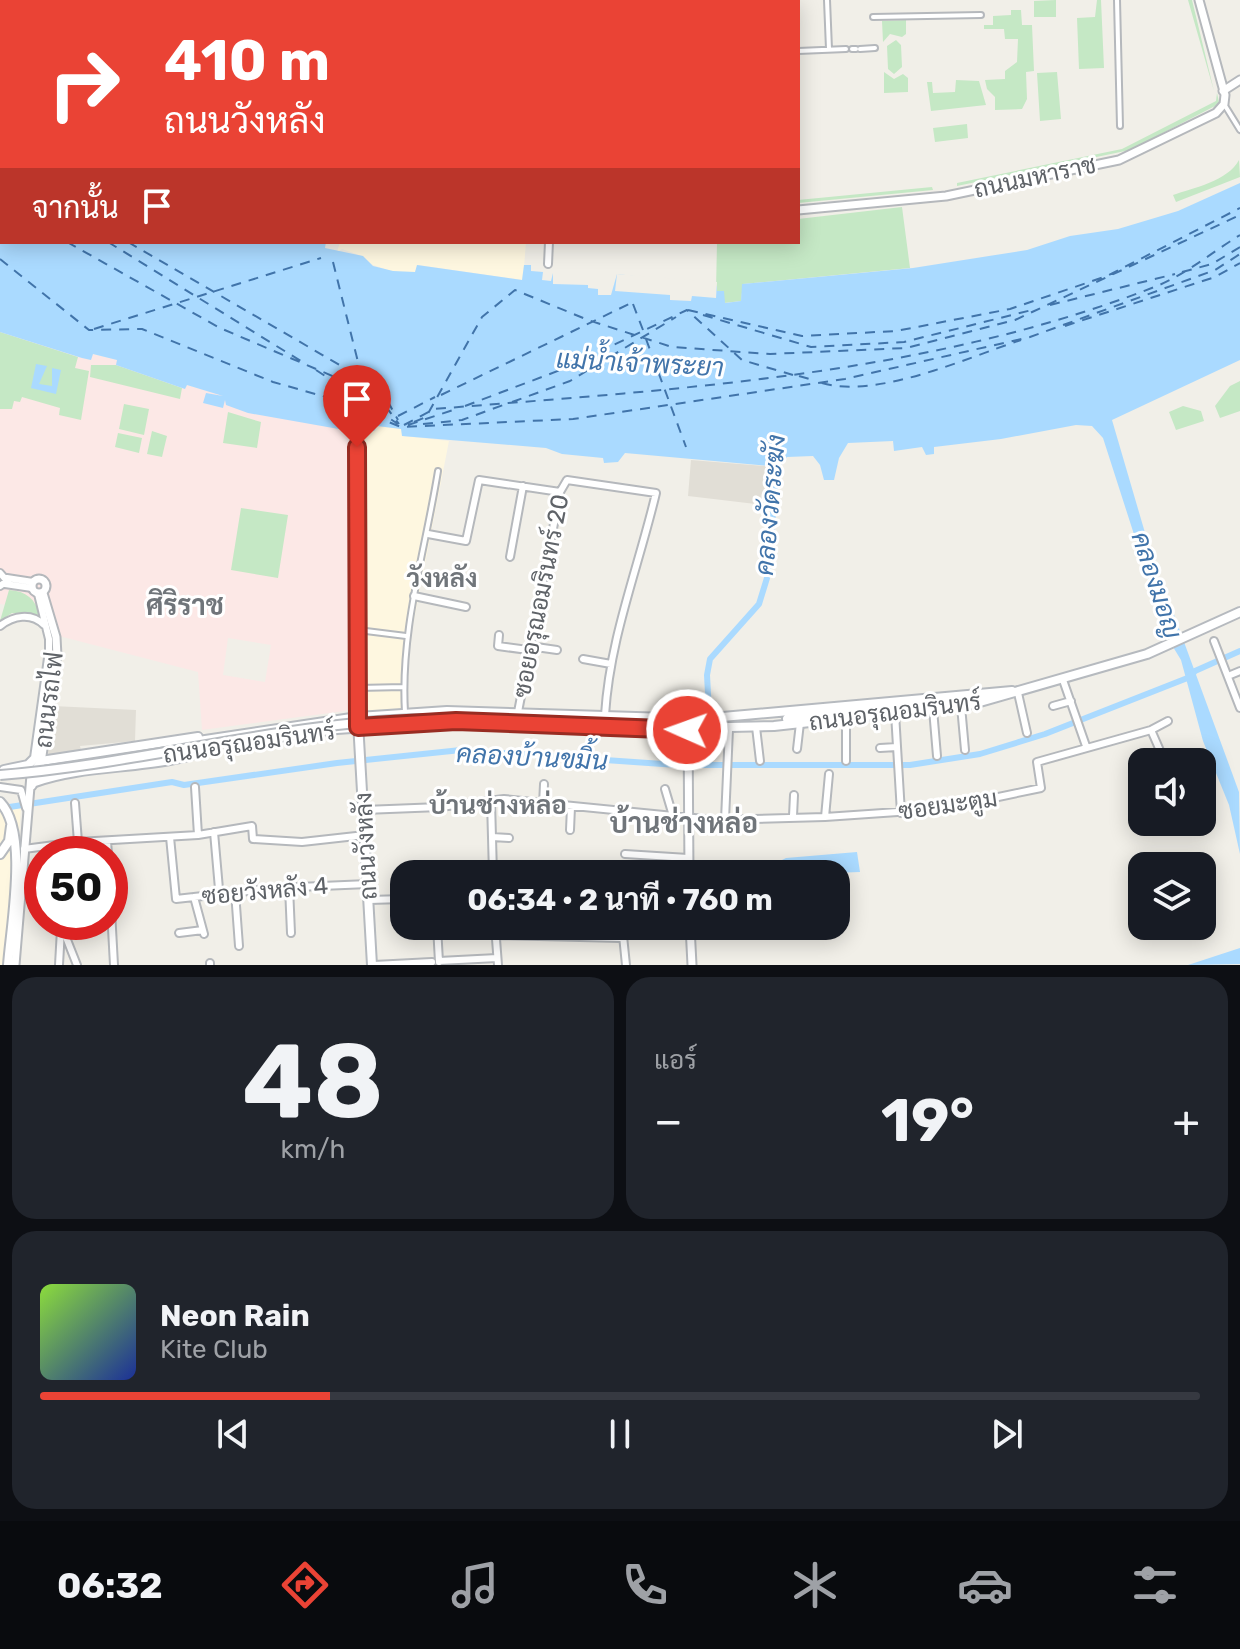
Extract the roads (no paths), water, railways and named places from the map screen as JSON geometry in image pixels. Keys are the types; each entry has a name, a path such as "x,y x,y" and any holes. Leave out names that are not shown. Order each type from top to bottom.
{"main road":[{"name":"ถนนอรุณอมรินทร์","path":"1,774 193,746 212,747 405,714 518,712 700,719 1021,692 1147,654 1240,612"},
{"path":"1,774 28,765 35,758 49,658"},
{"path":"1,774 381,721 484,717 695,725 869,710 984,696"},
{"name":"ถนนอรุณอมรินทร์","path":"193,746 215,737 358,722 456,721 729,729 961,706 984,696"},
{"path":"604,727 605,715"},
{"name":"ถนนวังหลัง","path":"358,722 373,965"},
{"path":"41,761 188,737 215,737"},
{"path":"35,782 115,765 193,755 212,747"},
{"path":"0,854 11,833 2,804"},
{"path":"2,804 16,832 8,965"}],"street":[{"path":"827,0 829,49"},
{"path":"1117,0 1120,126"},
{"path":"1199,0 1224,104 1240,130"},
{"path":"873,17 981,15"},
{"path":"800,51 875,48"},
{"path":"1223,91 1240,80"},
{"name":"ถนนมหาราช","path":"800,210 946,196 1119,160 1216,113 1224,104"},
{"path":"548,264 549,244"},
{"name":"ถนนวังหลัง","path":"357,447 358,722"},
{"path":"405,714 406,636 438,471"},
{"path":"428,534 466,541 479,480 560,492"},
{"name":"ซอยอรุณอมรินทร์ 20","path":"518,712 564,480 656,493 635,581 617,626 611,664"},
{"path":"510,557 523,486"},
{"path":"0,573 3,584 0,593"},
{"path":"3,584 36,589"},
{"name":"ถนนรถไฟ","path":"36,589 46,628 49,658"},
{"name":"ถนนรถไฟ","path":"28,796 41,761 57,649 36,589"},
{"path":"414,596 466,607"},
{"name":"ถนนรถไฟ","path":"0,626 15,618 29,617 46,628"},
{"path":"358,630 406,636"},
{"path":"499,635 498,646 557,650"},
{"path":"1214,641 1240,708"},
{"path":"583,659 611,664 605,715"},
{"path":"1228,676 1240,671"},
{"path":"1063,680 1086,746"},
{"path":"358,688 403,687"},
{"path":"1021,692 1027,733"},
{"path":"1053,706 1071,701"},
{"path":"961,706 965,750"},
{"path":"933,709 937,756"},
{"path":"895,713 901,813"},
{"path":"846,718 846,761"},
{"path":"625,854 688,858 687,766 692,730 688,719"},
{"name":"ซอยมะตูม","path":"364,810 491,801 725,820 941,809 1041,788 1037,762 1151,730 1168,721"},
{"path":"797,749 800,723"},
{"path":"756,727 760,761"},
{"path":"725,820 729,729"},
{"path":"1151,730 1159,748"},
{"path":"880,748 897,747"},
{"name":"ถนนรถไฟ","path":"25,836 31,775 41,761"},
{"path":"825,817 829,774"},
{"path":"543,805 544,784"},
{"path":"0,787 19,789 28,796"},
{"path":"195,787 198,835"},
{"path":"665,789 673,816"},
{"path":"793,816 794,795"},
{"path":"491,801 493,860"},
{"path":"75,803 78,836"},
{"path":"570,830 571,807"},
{"path":"128,840 198,835 252,826 253,839 302,842 365,835"},
{"path":"214,832 219,889"},
{"name":"ซอยวังหลัง 4","path":"170,837 176,899 289,887 368,884"},
{"path":"492,837 509,838"},
{"name":"ถนนรถไฟ","path":"15,965 24,849"},
{"path":"289,887 291,933"},
{"path":"235,892 239,946"},
{"path":"179,933 204,932 194,897"},
{"path":"369,900 390,899"},
{"path":"59,965 60,940"},
{"path":"67,940 77,965"},
{"path":"113,940 114,965"},
{"path":"437,940 437,963"},
{"path":"373,965 498,961 496,940"},
{"path":"621,940 626,965"},
{"path":"691,940 692,965"}],"water":[{"path":"1240,183 1240,360 1112,420 1160,584 1239,792 1240,854 1229,805 1216,773 1216,748 1206,748 1203,741 1181,660 1167,637 1103,438 1092,426 1076,425 934,447 934,454 926,455 922,447 894,451 893,441 848,443 839,458 834,480 824,480 820,465 813,456 787,457 780,467 625,453 618,462 604,463 603,458 562,454 546,448 402,436 401,429 377,426 374,431 358,429 358,424 350,424 350,431 248,413 226,405 225,400 223,408 203,403 206,393 223,396 187,385 185,389 116,365 117,360 93,354 91,360 0,332 0,244 326,244 325,248 363,256 373,266 393,271 415,272 417,265 522,280 524,265 531,265 531,271 543,272 542,280 551,281 553,273 553,284 588,285 588,288 598,289 598,295 611,295 617,274 717,286 717,291 724,291 725,303 741,301 742,284 913,268 1027,250 1070,236 1118,229 1178,211"},
{"path":"36,364 47,366 39,384 52,386 52,368 61,370 56,394 31,388"},
{"path":"857,852 860,872 850,872 850,860 782,860"},
{"path":"1240,948 1240,964 1188,965"}],"waterway":[{"name":"คลองวัดระฆัง","path":"695,766 698,742 709,712 707,675 710,659 759,604 767,578 778,460"},
{"name":"คลองบ้านขมิ้น","path":"3,808 172,782 184,785 337,763 461,750 677,765 910,765 980,754 1045,734 1190,677 1195,671 1240,651"}],"district":[{"name":"วังหลัง","path":"442,578"},
{"name":"ศิริราช","path":"185,605"},
{"name":"บ้านช่างหล่อ","path":"498,805"},
{"name":"บ้านช่างหล่อ","path":"684,823"}],"water label":[{"name":"แม่น้ำเจ้าพระยา","path":"640,363"},
{"name":"คลองมอญ","path":"1157,585"}]}
